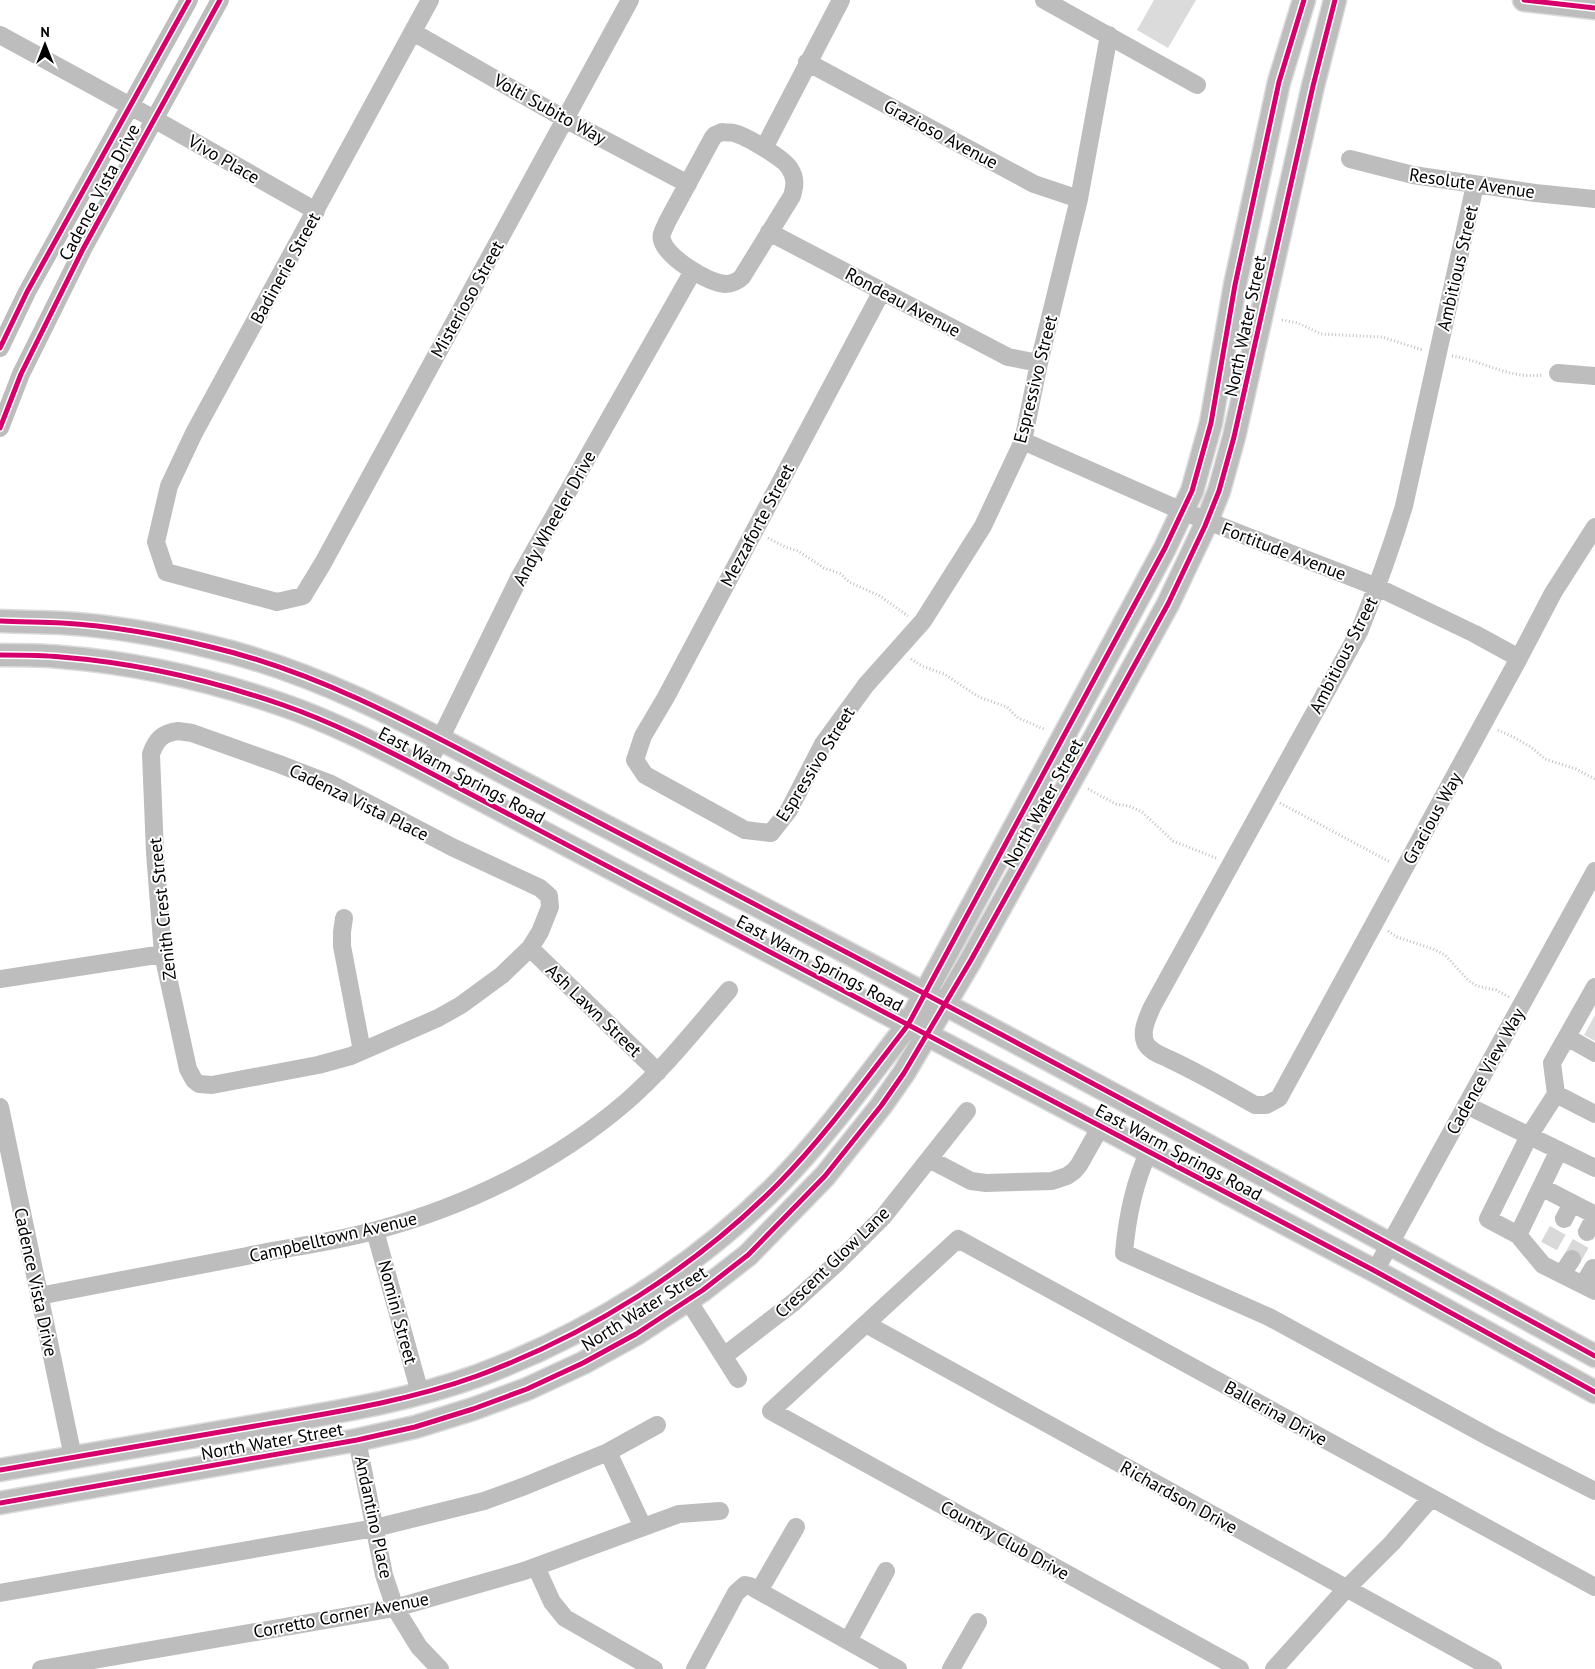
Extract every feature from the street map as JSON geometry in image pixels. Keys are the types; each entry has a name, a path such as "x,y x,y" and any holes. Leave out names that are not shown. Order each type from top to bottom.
{"main road":[{"name":"North Water Street","path":"0,1502 357,1440 473,1410 527,1389 583,1363 628,1338 688,1300 748,1255 825,1176 881,1106 904,1073 917,1030 924,994 1165,548 1200,467 1211,423 1236,285 1279,82 1304,0"},
{"name":"North Water Street","path":"0,1470 384,1402 474,1377 508,1364 562,1339 646,1290 689,1260 748,1212 784,1178 843,1110 917,1030 945,1005 1072,780 1168,604 1219,491 1234,437 1313,86 1335,0"},
{"path":"1524,0 1595,8"},
{"name":"East Warm Springs Road","path":"0,621 63,623 112,628 214,647 291,671 348,694 439,739 945,1005 1595,1356"},
{"path":"0,635 112,628"},
{"name":"East Warm Springs Road","path":"0,655 60,657 108,662 155,670 222,685 285,706 336,726 425,770 1149,1151 1375,1271 1595,1392"},
{"path":"0,1490 44,1480 61,1470 73,1457"}],"street":[{"name":"Cadence Vista Drive","path":"0,348 27,292 189,0"},
{"name":"Cadence Vista Drive","path":"0,428 21,374 79,257 220,0"},
{"name":"Badinerie Street","path":"156,542 168,486 194,433 430,0"},
{"name":"Misterioso Street","path":"156,542 166,572 277,602 303,596 328,554 630,0"},
{"path":"764,148 807,62 841,0"},
{"path":"1044,0 1197,85"},
{"name":"Volti Subito Way","path":"413,32 565,120 688,184"},
{"name":"Vivo Place","path":"0,35 131,106 316,211"},
{"name":"Espressivo Street","path":"771,833 789,810 823,744 866,685 923,621 983,526 1023,441 1039,363 1079,199 1109,35"},
{"name":"Grazioso Avenue","path":"807,62 1034,184 1079,199"},
{"path":"722,132 734,133 764,148 789,167 795,186 792,196 747,270 736,282 726,284 714,282 679,261 662,241 662,233 715,135 722,132"},
{"name":"Resolute Avenue","path":"1350,160 1413,176 1595,198"},
{"name":"Ambitious Street","path":"1266,1105 1255,1105 1199,1073 1157,1054 1147,1046 1143,1035 1146,1021 1359,632 1377,587 1390,553 1404,506 1475,185"},
{"name":"Rondeau Avenue","path":"769,232 1008,357 1039,363"},
{"name":"Andy Wheeler Drive","path":"425,770 520,578 693,271"},
{"name":"Mezzaforte Street","path":"771,833 745,830 645,775 635,760 643,736 882,291"},
{"path":"1558,373 1595,376"},
{"name":"Fortitude Avenue","path":"1023,441 1182,511 1377,587 1519,658"},
{"name":"Gracious Way","path":"1266,1105 1279,1098 1553,593 1595,527"},
{"name":"Cadenza Vista Place","path":"161,736 178,731 192,733 319,779 452,847 540,888 549,896 550,907 548,916 530,948"},
{"name":"Zenith Crest Street","path":"161,736 154,745 150,761 163,954 188,1069 194,1080 206,1085 222,1084 318,1066 362,1051"},
{"name":"Cadence View Way","path":"1375,1271 1595,871"},
{"path":"344,918 342,946 362,1051 451,1011 502,975 530,948"},
{"name":"Ash Lawn Street","path":"530,948 658,1072"},
{"path":"0,979 163,954"},
{"path":"1593,1268 1589,1288 1543,1264 1544,1253 1518,1235 1488,1219 1529,1136 1556,1094 1552,1063 1595,987"},
{"name":"Campbelltown Avenue","path":"39,1296 375,1231 435,1213 462,1202 546,1159 595,1126 626,1102 658,1072 729,990"},
{"path":"1567,1037 1595,1053"},
{"path":"1556,1094 1595,1114"},
{"path":"1466,1105 1595,1168"},
{"name":"Cadence Vista Drive","path":"0,1107 73,1457"},
{"name":"Crescent Glow Lane","path":"724,1356 794,1302 837,1263 883,1216 967,1111"},
{"path":"929,1159 971,1181 986,1183 1052,1181 1067,1176 1079,1165 1101,1126"},
{"path":"1518,1235 1558,1150"},
{"path":"1149,1151 1141,1167 1132,1198 1124,1253 1269,1317 1491,1438 1595,1491"},
{"path":"1541,1188 1568,1211 1592,1221"},
{"name":"Nomini Street","path":"375,1231 420,1393"},
{"name":"Ballerina Drive","path":"866,1324 958,1239 1595,1587"},
{"path":"1562,1274 1572,1259"},
{"path":"688,1300 738,1378"},
{"name":"Country Club Drive","path":"866,1324 771,1411 1240,1669"},
{"name":"Richardson Drive","path":"866,1324 1493,1669"},
{"path":"0,1593 375,1528 484,1501 608,1452 657,1425"},
{"name":"Andantino Place","path":"357,1440 384,1575 395,1608 419,1647 440,1669"},
{"path":"608,1452 643,1527"},
{"path":"1274,1669 1346,1589 1392,1544 1431,1498"},
{"name":"Corretto Corner Avenue","path":"41,1669 139,1661 395,1608 536,1567 679,1514 720,1511"},
{"path":"759,1591 796,1527"},
{"path":"536,1567 552,1602 565,1618 654,1669"},
{"path":"848,1641 886,1571"},
{"path":"695,1669 736,1593 745,1585 750,1586 898,1669"},
{"path":"951,1669 978,1622"}],"path":[{"path":"1282,320 1298,323 1321,334 1382,337 1420,350 1459,357 1509,374 1537,375 1558,373"},
{"path":"755,530 785,548 798,551 824,568 841,574 850,582 880,596 907,615 923,621"},
{"path":"897,650 922,666 944,674 980,697 1007,707 1018,718 1062,738"},
{"path":"1484,723 1516,738 1531,747 1545,759 1576,769 1595,780"},
{"path":"1072,780 1116,804 1129,806 1142,812 1173,841 1212,855 1231,866"},
{"path":"1269,797 1404,870"},
{"path":"1374,923 1397,937 1445,955 1476,986 1496,990 1522,1004"}],"building":[{"path":"1154,0 1196,0 1168,48 1137,30"},
{"path":"1595,1015 1595,1041 1584,1035"}],"tunnel":[{"path":"1549,1246 1564,1219"},
{"path":"1572,1259 1587,1232"}],"cycle path":[{"path":"0,348 27,292 189,0"},
{"path":"0,428 21,374 83,249 220,0"},
{"path":"0,1470 367,1406 422,1393 477,1376 559,1341 599,1320 675,1271 746,1215 813,1146 908,1025 1165,548 1192,491 1211,423 1235,285 1279,82 1304,0"},
{"path":"0,1503 357,1440 415,1427 473,1409 527,1389 583,1363 636,1334 703,1290 748,1255 825,1176 881,1106 904,1073 971,960 1168,604 1205,526 1219,491 1234,437 1313,86 1335,0"},
{"path":"1524,0 1595,8"},
{"path":"0,621 100,626 193,643 251,658 290,671 366,702 440,739 1002,1035 1595,1356"},
{"path":"0,655 46,656 89,660 146,668 201,680 283,705 355,735 425,770 1375,1271 1595,1392"}]}
